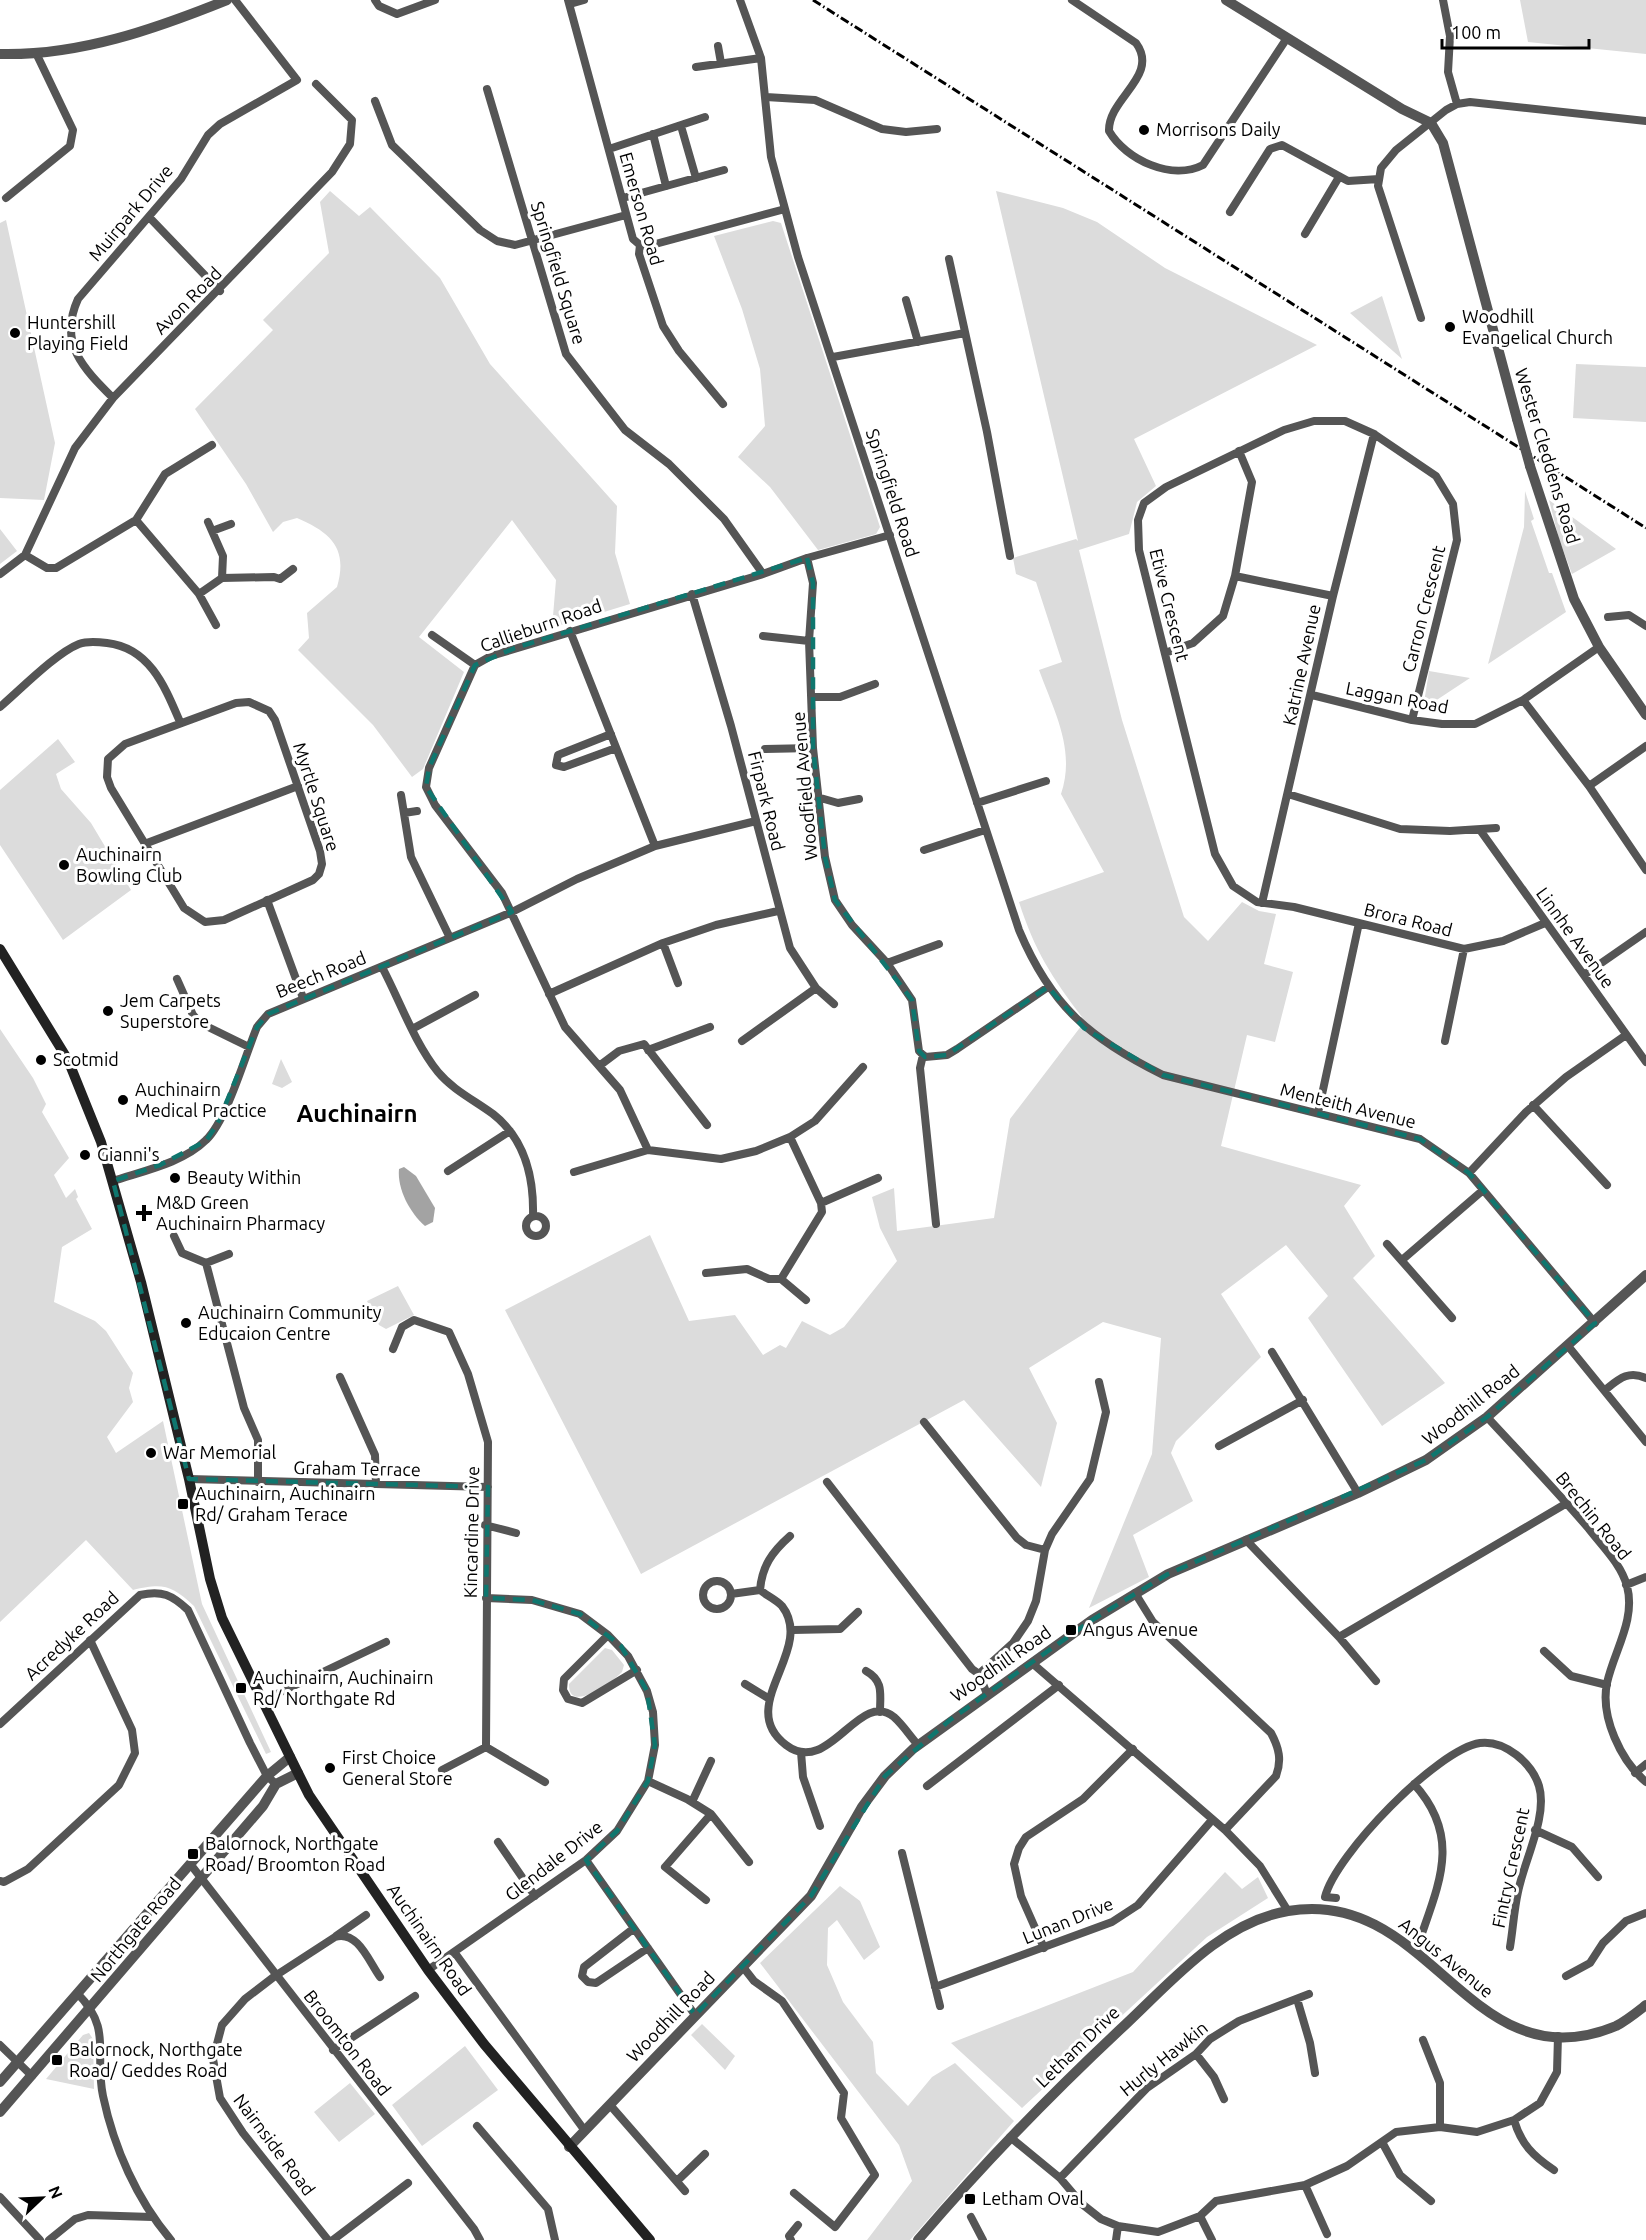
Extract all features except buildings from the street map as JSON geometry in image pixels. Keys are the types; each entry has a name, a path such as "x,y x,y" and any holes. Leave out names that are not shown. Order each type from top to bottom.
{"main road":[{"name":"Auchinairn Road","path":"0,949 68,1060 90,1110 113,1181 189,1479 210,1579 219,1608 309,1795 428,1970 484,2044 650,2240"}],"street":[{"path":"0,54 36,53 103,43 173,21 227,0"},
{"name":"Muirpark Drive","path":"113,398 77,358 71,337 72,313 78,299 181,179 208,135 220,124 297,80 235,0"},
{"path":"375,0 379,6 397,14 435,0"},
{"path":"569,2 584,0"},
{"name":"Springfield Road","path":"741,0 761,58 771,157 785,209 1018,930 1048,987"},
{"path":"1072,0 1136,43 1143,53 1143,65 1114,111 1109,131 1132,153 1161,170 1179,173 1192,171 1203,165 1287,38"},
{"path":"1226,0 1402,110 1431,123"},
{"path":"1443,0 1450,36 1448,72 1457,104"},
{"name":"Emerson Road","path":"569,2 626,215 633,238 640,245 639,254 663,326 679,351 723,404"},
{"path":"718,46 721,63"},
{"path":"6,198 70,146 73,130 36,53"},
{"path":"696,68 761,58"},
{"name":"Avon Road","path":"25,555 75,448 113,398 332,172 350,144 352,120 316,84"},
{"name":"Springfield Square","path":"487,89 566,354 625,430 669,464 724,519 764,574"},
{"path":"766,97 815,100 832,105 856,119 882,129 906,132 937,129"},
{"path":"375,101 392,145 449,203 480,230 497,241 514,245 626,215"},
{"path":"1421,318 1378,186 1381,168 1396,150 1457,104 1472,102 1646,122"},
{"path":"609,149 705,117"},
{"name":"Wester Cleddens Road","path":"1431,123 1443,143 1530,466 1574,599 1599,647 1646,715"},
{"path":"681,126 696,178"},
{"path":"653,134 666,186"},
{"path":"1230,212 1270,149 1282,145 1348,181 1379,179"},
{"path":"623,198 724,170"},
{"path":"1305,234 1340,177"},
{"path":"640,245 648,246 785,209"},
{"path":"149,217 219,291"},
{"path":"948,258 987,432 1010,556"},
{"path":"906,300 918,342"},
{"path":"833,357 964,333"},
{"name":"Etive Crescent","path":"1262,903 1233,886 1215,854 1139,550 1138,520 1144,503 1166,487 1284,430 1314,421 1345,421 1374,434"},
{"name":"Katrine Avenue","path":"1262,903 1312,695 1333,596 1374,434"},
{"name":"Carron Crescent","path":"1374,434 1436,476 1453,504 1457,540 1412,720"},
{"path":"0,574 25,555 47,568 56,568 136,520 165,474 212,445"},
{"path":"1165,653 1193,644 1223,616 1235,576 1252,482 1239,451"},
{"path":"136,520 199,594 216,625"},
{"path":"208,522 223,556 222,578"},
{"path":"212,531 231,524"},
{"name":"Callieburn Road","path":"512,912 502,893 435,805 426,787 429,768 475,665 491,656 570,631 764,574 807,558 890,535"},
{"name":"Woodfield Avenue","path":"807,558 813,583 810,641 813,748 825,857 835,900 852,925 887,963 912,1000 916,1042 923,1055 920,1068 936,1224"},
{"path":"199,594 222,578 274,577 280,579 293,569"},
{"path":"1235,576 1333,596"},
{"name":"Firpark Road","path":"692,594 790,948 816,988 834,1004"},
{"path":"1608,617 1629,615 1646,626"},
{"path":"570,631 656,846"},
{"path":"432,635 475,665"},
{"path":"763,636 810,641"},
{"path":"0,706 80,643 99,642 114,644 140,655 158,676 180,722"},
{"name":"Laggan Road","path":"1312,695 1412,720 1442,724 1475,724 1523,700 1599,647"},
{"path":"812,697 840,697 874,684"},
{"path":"1523,700 1589,786 1646,870"},
{"name":"Myrtle Square","path":"236,703 260,705 268,711 275,720 320,851 322,864 319,874 313,880 224,920 205,922 184,908 147,843 111,788 108,777 108,759 125,744 180,722 236,703"},
{"path":"611,734 558,755 556,765 564,767 616,748"},
{"path":"1589,786 1646,746"},
{"path":"765,749 813,748"},
{"path":"977,803 1046,781"},
{"path":"147,843 298,786"},
{"path":"1288,794 1400,829 1480,830 1496,828"},
{"path":"401,795 411,857 450,938"},
{"path":"817,797 838,802 859,799"},
{"path":"404,813 417,811"},
{"name":"Beech Road","path":"113,1181 186,1154 206,1141 218,1123 257,1027 268,1014 512,912 577,879 656,846 756,821"},
{"path":"924,850 985,830"},
{"name":"Linnhe Avenue","path":"1480,830 1646,1062"},
{"path":"267,900 303,998"},
{"name":"Brora Road","path":"1262,903 1294,907 1464,949 1503,941 1545,923"},
{"path":"549,994 663,943 716,925 778,911"},
{"path":"512,912 565,1027 620,1089 648,1150"},
{"path":"1318,1113 1359,923"},
{"path":"1584,975 1646,932"},
{"path":"663,943 678,983"},
{"path":"887,963 939,944"},
{"path":"1445,1041 1464,949"},
{"path":"382,967 438,1071 452,1086 493,1114 510,1131 527,1162 532,1182 533,1216"},
{"path":"177,979 193,1015 200,1023 249,1047"},
{"path":"923,1055 932,1057 947,1055 1048,987"},
{"name":"Menteith Avenue","path":"1048,987 1084,1028 1125,1056 1163,1075 1420,1139 1469,1173 1595,1323"},
{"path":"742,1041 816,988"},
{"path":"414,1028 475,995"},
{"path":"648,1050 710,1027"},
{"path":"1469,1173 1533,1105 1566,1077 1626,1035"},
{"path":"599,1066 620,1051 644,1044 707,1125"},
{"path":"574,1172 648,1150 721,1159 756,1151 790,1137 815,1121 863,1067"},
{"path":"1533,1105 1607,1185"},
{"path":"448,1171 510,1131"},
{"path":"781,1278 822,1212 822,1203 790,1137"},
{"path":"822,1203 878,1178"},
{"path":"1402,1260 1482,1191"},
{"path":"174,1236 182,1253 206,1263 229,1254"},
{"path":"1387,1244 1452,1318"},
{"path":"206,1263 244,1408 258,1440 258,1482"},
{"path":"706,1273 747,1269 769,1279 781,1278 806,1300"},
{"name":"Woodhill Road","path":"569,2147 811,1896 862,1807 885,1776 918,1745 1092,1620 1168,1574 1358,1493 1426,1460 1487,1417 1595,1323 1646,1275"},
{"name":"Kincardine Drive","path":"393,1349 402,1327 414,1320 449,1332 468,1374 485,1426 488,1487 485,1525 486,1748"},
{"path":"1568,1346 1646,1442"},
{"path":"1272,1352 1358,1493"},
{"path":"1605,1390 1624,1376 1635,1373 1646,1378"},
{"path":"340,1377 375,1455 376,1484"},
{"path":"987,1694 979,1681 979,1674 1012,1643 1028,1621 1036,1601 1045,1550 1052,1534 1090,1479 1106,1412 1100,1382"},
{"path":"1219,1446 1303,1400"},
{"name":"Brechin Road","path":"1487,1417 1567,1503 1613,1558 1626,1585 1631,1609 1607,1685 1608,1713 1619,1746 1635,1773 1646,1782"},
{"path":"924,1422 1017,1538 1026,1545 1045,1550"},
{"name":"Graham Terrace","path":"189,1479 488,1487"},
{"path":"827,1482 972,1669 979,1674"},
{"path":"1338,1637 1567,1503"},
{"path":"485,1525 516,1533"},
{"path":"760,1590 761,1575 772,1552 790,1536"},
{"path":"1246,1540 1338,1637 1376,1682"},
{"path":"1626,1585 1646,1576"},
{"path":"730,1594 760,1590 782,1606 793,1630 785,1658 768,1698 770,1725 786,1745 801,1752 831,1745 863,1716 880,1712 893,1716 918,1745"},
{"name":"Acredyke Road","path":"0,1724 140,1595 156,1592 172,1595 188,1610 267,1776 276,1784"},
{"path":"1135,1593 1152,1622 1270,1733 1278,1746 1279,1767 1276,1776 1225,1830"},
{"name":"Glendale Drive","path":"428,1970 586,1860 617,1831 648,1781 655,1745 652,1712 637,1670 608,1635 579,1614 570,1611 532,1600 486,1598"},
{"path":"793,1630 840,1629 858,1612"},
{"path":"608,1635 564,1679 563,1690 568,1699 582,1703 637,1670"},
{"path":"0,1881 4,1882 28,1869 119,1785 135,1753 132,1730 90,1640"},
{"path":"262,1701 386,1642"},
{"path":"1544,1651 1572,1676 1607,1685"},
{"path":"1032,1663 1225,1830 1260,1866 1288,1911"},
{"path":"866,1671 877,1677 880,1685 880,1712"},
{"path":"745,1684 768,1698"},
{"path":"927,1786 1059,1685"},
{"name":"Fintry Crescent","path":"1336,1898 1325,1897 1335,1872 1360,1836 1414,1784 1460,1751 1481,1743 1500,1746 1520,1758 1533,1772 1539,1787 1541,1808 1518,1892 1510,1947"},
{"path":"442,1770 486,1748 545,1782"},
{"path":"1044,1948 1021,1896 1014,1863 1019,1848 1026,1837 1083,1798 1133,1749"},
{"path":"801,1752 803,1777 820,1826"},
{"name":"Northgate Road","path":"0,2082 267,1776 290,1757"},
{"path":"692,1802 711,1761"},
{"path":"1635,1773 1646,1764"},
{"path":"276,1784 298,1773"},
{"path":"648,1781 692,1802 711,1814 748,1862"},
{"name":"Northgate Road","path":"0,2112 92,2008 263,1806 276,1784"},
{"path":"1414,1784 1424,1795 1439,1823 1444,1855 1416,1951"},
{"path":"706,1900 665,1867 711,1814"},
{"name":"Lunan Drive","path":"935,1987 1112,1922 1138,1905 1212,1820"},
{"path":"1535,1830 1572,1847 1598,1877"},
{"path":"498,1842 535,1896"},
{"path":"902,1853 940,2006"},
{"path":"586,1860 695,2015"},
{"name":"Broomton Road","path":"191,1865 275,1976 474,2229 480,2240"},
{"name":"Angus Avenue","path":"1288,1911 1314,1909 1346,1912 1389,1932 1416,1951 1475,2004 1521,2030 1558,2037 1574,2037 1617,2025 1646,2005"},
{"name":"Letham Drive","path":"918,2240 975,2174 1066,2080 1189,1965 1235,1931 1265,1917 1288,1911"},
{"path":"1566,1976 1590,1963 1604,1943 1626,1922 1646,1913"},
{"name":"Nairnside Road","path":"328,2240 243,2133 220,2098 213,2059 222,2025 245,1999 366,1915"},
{"path":"633,1929 584,1966 582,1976 588,1982 596,1983 648,1948"},
{"path":"335,1937 342,1935 356,1941 380,1977"},
{"path":"455,1953 585,2131"},
{"path":"743,1967 754,1981 782,2001 844,2093 841,2118 875,2175 835,2227 794,2193"},
{"path":"77,1993 92,2008 100,2028 103,2094 114,2135 152,2217 171,2240"},
{"name":"Hurly Hawkin","path":"1060,2178 1147,2088 1196,2054 1210,2039 1239,2021 1309,1994"},
{"path":"333,2050 415,1996"},
{"path":"1297,1999 1310,2043 1315,2073"},
{"path":"1010,2137 1060,2178 1082,2204 1101,2219 1118,2226 1158,2232 1200,2216 1216,2201 1305,2185 1347,2166 1396,2133 1440,2127 1478,2132 1515,2120 1540,2103 1557,2072 1558,2037"},
{"path":"1423,2040 1440,2083 1440,2127"},
{"path":"0,2045 32,2076"},
{"path":"1196,2054 1214,2077 1224,2099"},
{"path":"610,2105 685,2191"},
{"path":"1515,2120 1520,2138 1533,2157 1554,2170"},
{"path":"477,2126 548,2209 555,2240"},
{"path":"1382,2142 1400,2175 1431,2201"},
{"path":"676,2181 705,2154"},
{"path":"333,2240 408,2183"},
{"path":"1305,2185 1327,2234"},
{"path":"0,2197 40,2240"},
{"path":"49,2240 75,2219 88,2215 152,2217"},
{"path":"1200,2216 1212,2240"},
{"path":"971,2217 983,2240"},
{"path":"791,2240 789,2236 798,2225"},
{"path":"1116,2240 1118,2226"}],"highlighted area":[{"path":"807,558 813,583 813,748 825,857 835,900 912,1000 919,1051 925,1057 947,1055 1048,987 1084,1028 1163,1075 1420,1139 1469,1173 1595,1323 1487,1417 1426,1460 1168,1574 1092,1620 950,1720 885,1776 811,1896 695,2015 586,1860 617,1831 648,1781 655,1745 647,1691 621,1646 580,1614 532,1600 486,1598 488,1487 189,1479 113,1181 160,1165 206,1141 218,1123 257,1027 268,1014 512,912 426,787 429,768 475,665 515,648"}],"shaded area":[{"path":"1520,0 1646,0 1646,54 1528,42"},
{"path":"330,191 359,216 370,207 440,278 490,364 617,506 615,553 630,604 552,628 556,580 512,520 419,637 464,672 423,769 412,777 373,725 298,650 309,638 307,613 337,587 340,562 334,544 320,530 297,518 283,522 273,532 246,484 195,409 273,330 263,320 329,253 320,202"},
{"path":"996,191 1063,208 1097,222 1165,268 1317,345 1134,439 1156,486 1137,502 1129,534 1079,550 1122,720 1184,917 1208,941 1242,902 1259,911 1276,914 1264,964 1293,972 1275,1042 1247,1035 1221,1146 1361,1185 1344,1206 1375,1256 1353,1278 1445,1383 1382,1426 1308,1318 1328,1296 1286,1245 1221,1294 1261,1357 1176,1441 1171,1453 1193,1501 1133,1535 1149,1577 1089,1608 1152,1454 1161,1338 1103,1322 1029,1368 1057,1423 1041,1487 964,1400 641,1574 505,1310 650,1235 689,1321 735,1315 763,1355 780,1345 786,1348 802,1321 830,1335 844,1327 897,1261 880,1228 872,1197 894,1188 897,1231 994,1218 1010,1119 1085,1021 1063,992 1038,951 1019,902 1104,872 1061,794 1065,778 1065,746 1057,716 1039,670 1062,662 1036,582 1016,574 1013,558 1076,539 1078,541"},
{"name":"Huntershill Playing Field","path":"6,220 55,443 44,500 0,498 0,223"},
{"path":"773,221 781,223 880,527 876,534 818,550 770,487 738,457 765,426 760,369 742,309 714,236"},
{"path":"1382,296 1402,359 1350,313"},
{"path":"1576,364 1646,367 1646,422 1573,418"},
{"path":"1525,491 1534,519 1531,521 1549,573 1552,573 1566,612 1488,664 1524,527"},
{"path":"1549,500 1616,549 1572,574 1559,539"},
{"path":"0,529 17,551 0,564"},
{"path":"1429,671 1470,678 1423,709"},
{"name":"Auchinairn Bowling Club","path":"58,739 75,762 56,774 61,789 91,823 131,890 63,940 0,845 0,790"},
{"path":"0,1029 33,1078 46,1104 42,1112 69,1158 54,1175 66,1198 75,1189 78,1197 76,1199 92,1229 62,1247 54,1302 95,1321 106,1331 133,1373 129,1388 133,1402 107,1437 116,1453 163,1421 202,1604 271,1752 266,1754 194,1606 173,1590 159,1586 133,1590 86,1540 0,1622"},
{"path":"281,1059 292,1082 282,1088 272,1084"},
{"path":"404,1167 416,1176 435,1208 433,1222 425,1226 414,1214 402,1192 399,1169"},
{"path":"398,1286 414,1315 386,1329 379,1325 367,1301"},
{"path":"605,1648 612,1650 624,1665 622,1672 592,1693 576,1696 571,1693 569,1684"},
{"path":"1225,1872 1242,1889 1258,1877 1268,1898 1207,1937 1022,2108 951,2043 1133,1972"},
{"path":"840,1886 860,1901 880,1947 864,1960 837,1920 828,1928 827,1965 843,2002 873,2042 876,2073 908,2106 932,2077 955,2063 1014,2121 910,2240 867,2240 912,2181 899,2145 760,1963"},
{"path":"702,2024 735,2056 725,2070 691,2035"},
{"path":"89,2033 93,2039 94,2089 46,2079 83,2035"},
{"path":"465,2046 498,2090 422,2146 392,2105"},
{"path":"350,2083 375,2114 339,2142 314,2112"}],"railway":[{"path":"813,0 1646,528"}],"place":[{"name":"Morrisons Daily","path":"1144,130"},
{"name":"Woodhill Evangelical Church","path":"1450,327"},
{"name":"Huntershill Playing Field","path":"15,333"},
{"name":"Auchinairn Bowling Club","path":"64,865"},
{"name":"Jem Carpets Superstore","path":"108,1011"},
{"name":"Scotmid","path":"41,1060"},
{"name":"Auchinairn Medical Practice","path":"123,1100"},
{"name":"Gianni's","path":"85,1155"},
{"name":"Beauty Within","path":"175,1178"},
{"name":"M&D Green Auchinairn Pharmacy","path":"144,1213"},
{"name":"Auchinairn Community Educaion Centre","path":"186,1323"},
{"name":"War Memorial","path":"151,1453"},
{"name":"Auchinairn, Auchinairn Rd/ Graham Terace","path":"183,1504"},
{"name":"Angus Avenue","path":"1071,1630"},
{"name":"Auchinairn, Auchinairn Rd/ Northgate Rd","path":"241,1688"},
{"name":"First Choice General Store","path":"330,1768"},
{"name":"Balornock, Northgate Road/ Broomton Road","path":"193,1854"},
{"name":"Balornock, Northgate Road/ Geddes Road","path":"57,2060"},
{"name":"Letham Oval","path":"970,2199"}],"district":[{"name":"Auchinairn","path":"357,1114"}]}
